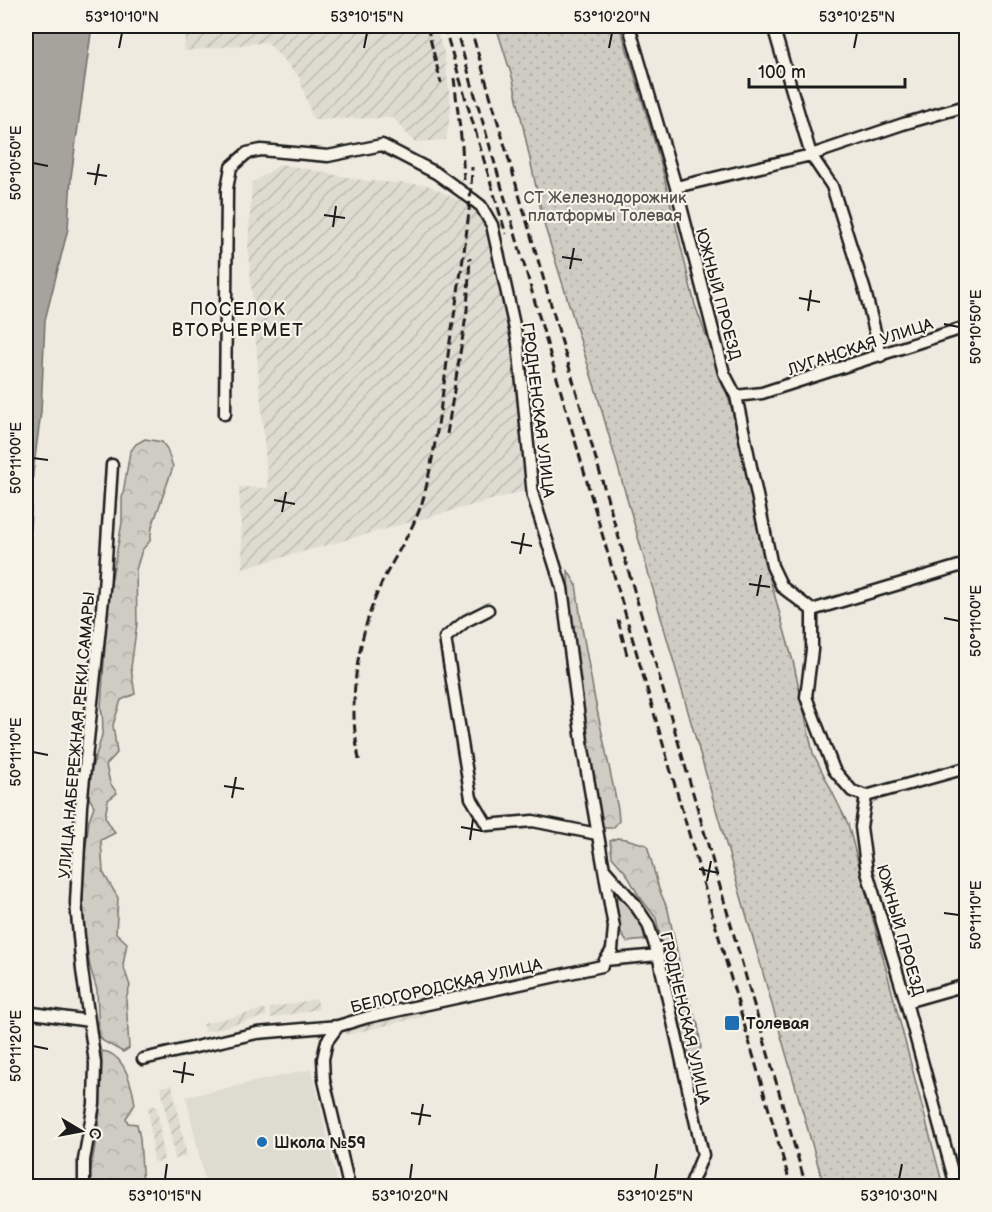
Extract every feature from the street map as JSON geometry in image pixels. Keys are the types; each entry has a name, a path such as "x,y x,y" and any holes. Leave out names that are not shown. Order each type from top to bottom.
{"street":[{"name":"ЮЖНЫЙ ПРОЕЗД","path":"629,26 676,187 724,373 736,396 772,566 782,586 812,610"},
{"path":"773,26 811,155 832,186 881,356"},
{"path":"676,187 811,155 903,124 966,106"},
{"name":"ГРОДНЕНСКАЯ УЛИЦА","path":"225,414 227,189 231,167 247,153 261,150 328,156 382,146 436,173 481,206 492,225 518,343 533,496 562,588 583,749 614,927 612,950 605,960"},
{"name":"ЛУГАНСКАЯ УЛИЦА","path":"736,396 762,393 966,327"},
{"name":"УЛИЦА НАБЕРЕЖНАЯ РЕКИ САМАРЫ","path":"84,1186 84,1160 94,1104 95,1063 82,970 76,903 81,806 104,589 112,465"},
{"path":"966,564 812,610 812,650 806,697 834,770 852,791 866,796 966,768"},
{"path":"488,610 466,621 445,638 471,798 487,825 533,821 597,834"},
{"name":"ЮЖНЫЙ ПРОЕЗД","path":"866,796 861,827 867,872 906,1002 956,1186"},
{"name":"ГРОДНЕНСКАЯ УЛИЦА","path":"604,868 648,924 658,955 703,1155 690,1186"},
{"path":"605,960 658,955"},
{"name":"БЕЛОГОРОДСКАЯ УЛИЦА","path":"349,1186 324,1080 323,1059 327,1041 338,1026 368,1017 602,966 605,960"},
{"path":"906,1002 966,985"},
{"path":"26,1012 89,1021"},
{"path":"143,1059 257,1033 338,1026"}],"shaded area":[{"path":"26,26 92,26 71,177 68,229 45,320 41,412 33,473 29,547 26,554"},
{"path":"186,26 435,26 444,53 451,107 446,140 414,142 393,118 313,119 299,77 267,42 184,51"},
{"path":"281,164 367,181 427,185 475,208 487,232 512,337 524,491 243,568 239,487 268,488 248,246 252,183"},
{"path":"317,999 319,1009 271,1018 269,1008"},
{"path":"265,1009 267,1016 205,1032 203,1024"},
{"path":"424,1010 425,1016 346,1035 345,1029"},
{"name":"Школа №59","path":"312,1069 338,1186 206,1186 186,1097"},
{"path":"172,1085 187,1156 175,1159 161,1087"},
{"path":"157,1106 164,1161 154,1162 148,1107"}],"green space":[{"name":"СТ Железнодорожник платформы Толевая","path":"496,26 620,26 661,164 695,305 738,430 762,550 794,665 813,753 848,824 943,1186 824,1186 597,394 544,224 513,80"},
{"path":"145,439 162,442 173,467 152,527 150,541 142,550 136,570 137,623 131,668 135,694 121,700 113,725 117,753 106,765 110,783 117,793 108,800 105,817 115,833 101,840 103,872 118,898 116,933 127,943 123,965 130,986 126,999 129,1048 123,1052 103,1041 99,1034 97,990 90,967 85,935 82,880 89,820 94,806 86,793 103,730 101,708 108,599 122,523 122,499 130,452 136,444"},
{"path":"568,571 576,584 595,700 618,809 619,821 613,828 604,828 600,822 584,721 569,603"},
{"path":"617,838 647,845 659,889 668,910 686,993 698,1025 701,1048 693,1057 683,1045 656,918 639,896 626,873 612,857 610,841"},
{"path":"617,896 636,914 645,940 627,942 618,920"},
{"path":"102,1051 110,1053 122,1064 132,1088 135,1104 126,1118 128,1123 137,1124 143,1186 88,1186 99,1122"}],"railway":[{"path":"427,26 441,83"},
{"path":"444,26 506,234"},
{"path":"455,26 791,1186"},
{"path":"470,26 806,1186"},
{"path":"454,78 464,180"},
{"path":"359,760 354,726 354,698 361,645 377,594 406,538 424,496 438,422 463,258 472,167"},
{"path":"447,434 467,310 470,258"},
{"path":"618,620 627,655"}],"place":[{"name":"Толевая","path":"732,1023"},
{"name":"Школа №59","path":"262,1142"}],"district":[{"name":"ПОСЕЛОК ВТОРЧЕРМЕТ","path":"238,319"}]}
